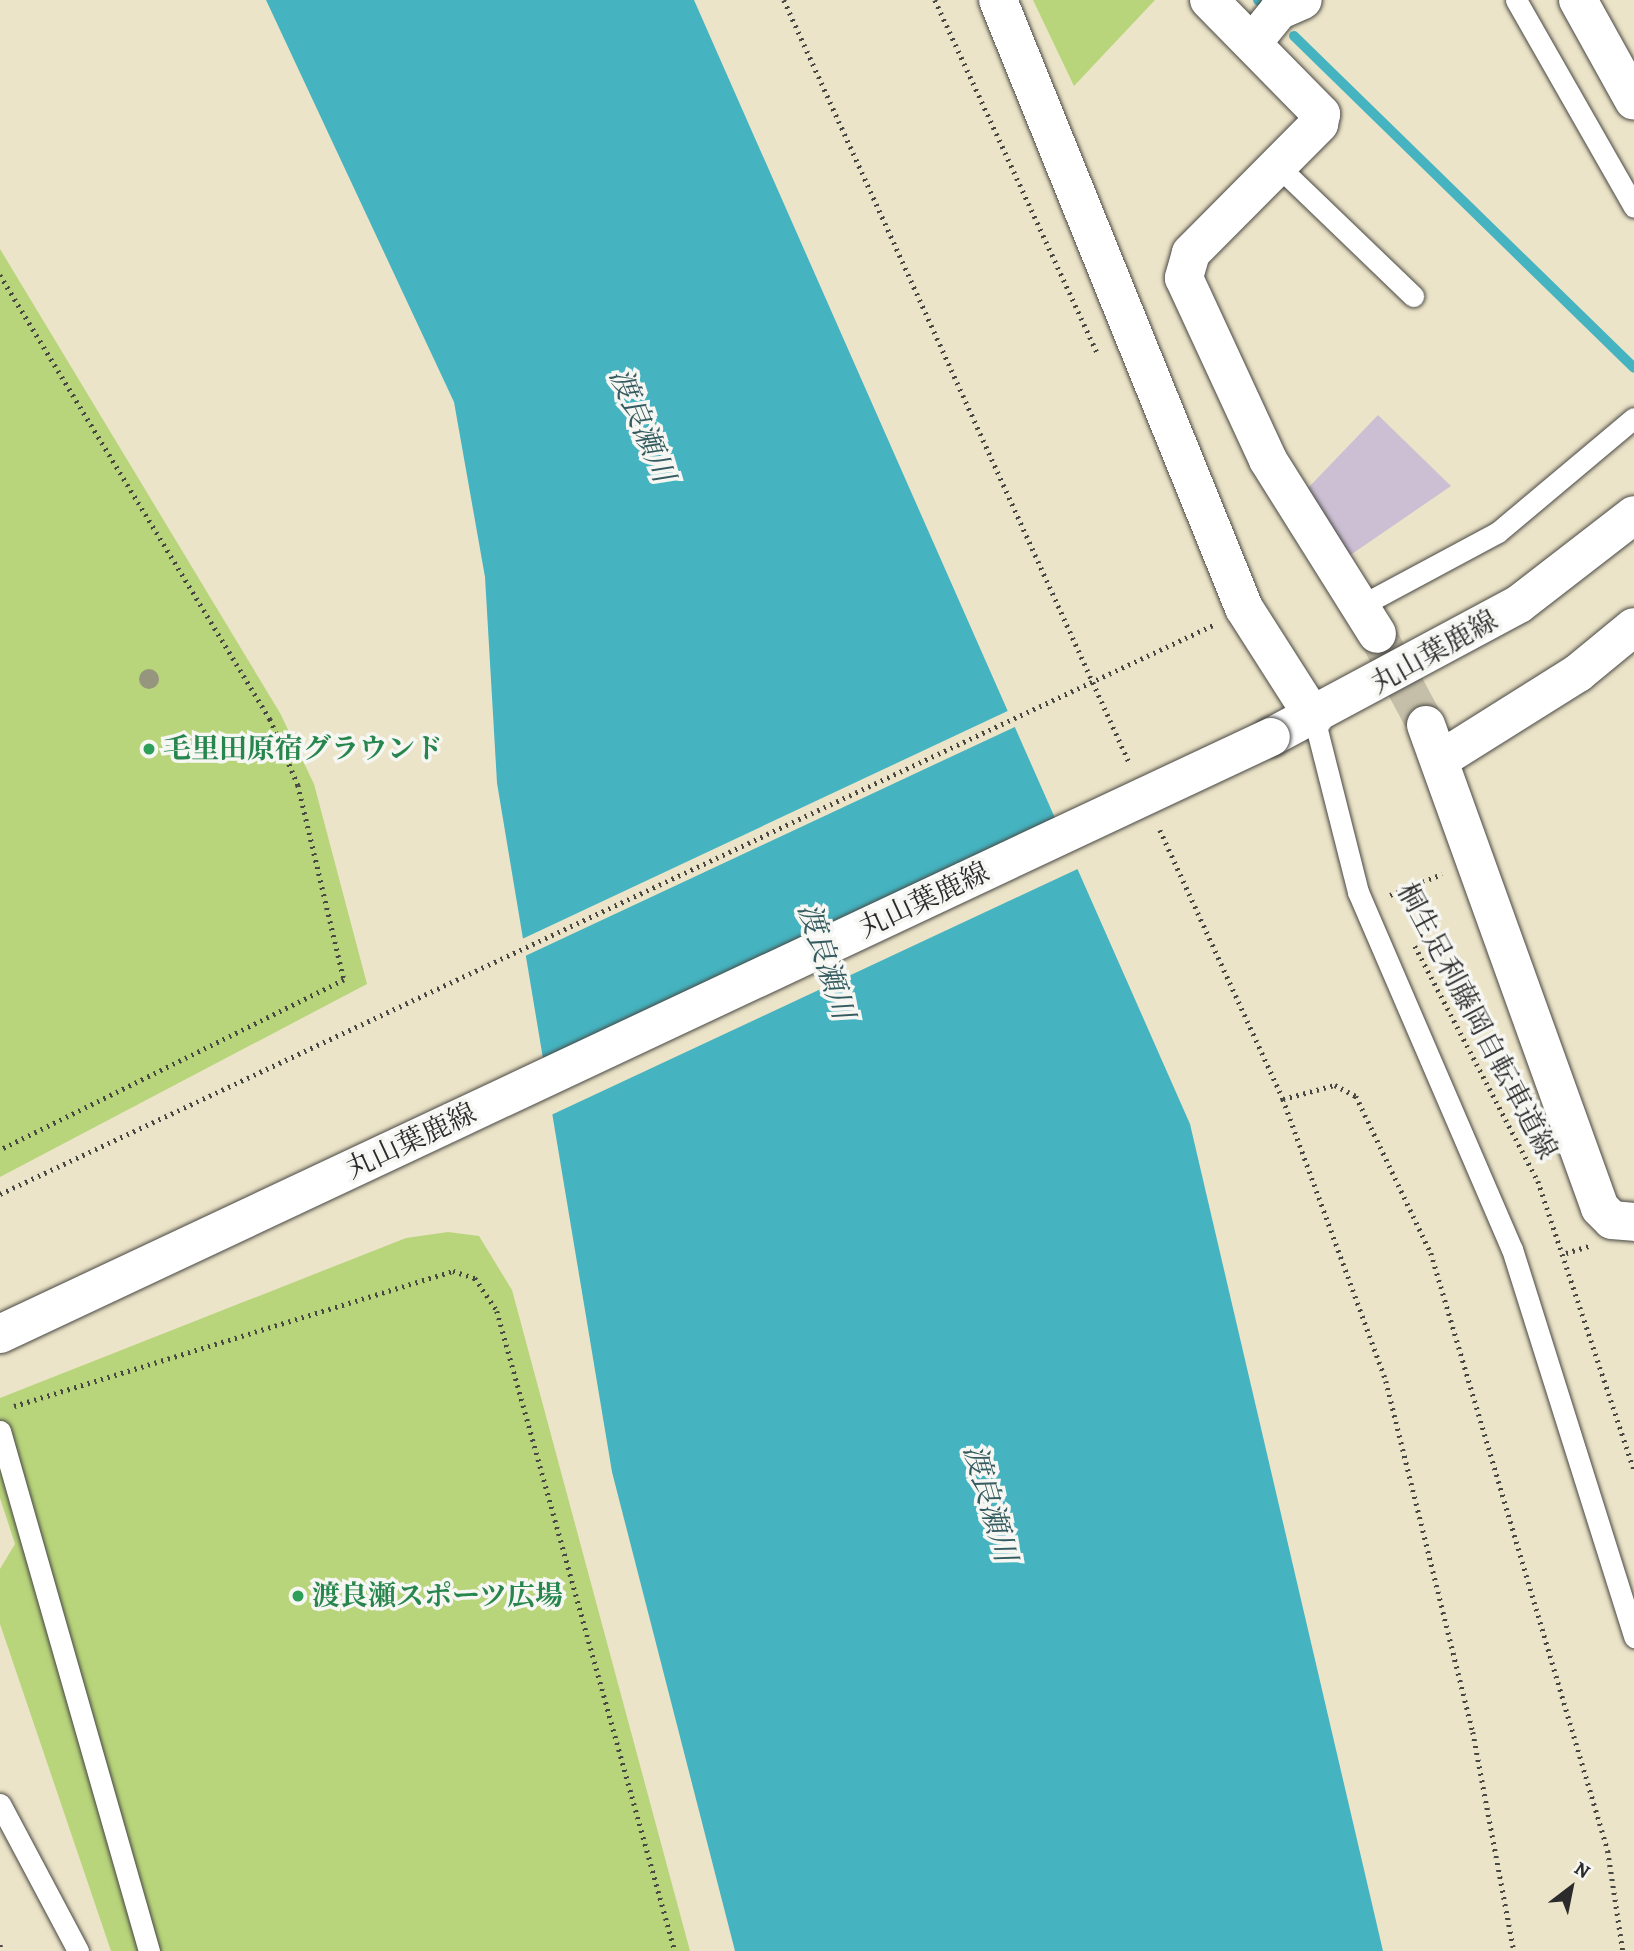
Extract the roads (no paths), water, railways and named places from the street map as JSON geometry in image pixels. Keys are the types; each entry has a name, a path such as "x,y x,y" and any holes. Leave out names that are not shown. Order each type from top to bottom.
{"street":[{"path":"998,0 1244,608 1314,718"},
{"path":"1209,0 1254,41 1321,114 1277,165 1191,253 1184,278 1268,460 1370,620"},
{"path":"1254,41 1278,11 1303,0"},
{"path":"1578,0 1634,101"},
{"name":"丸山葉鹿線","path":"0,1334 1314,718 1519,604 1634,515"},
{"path":"1634,627 1568,680 1433,742 1600,1208 1612,1220 1634,1222"}],"lane":[{"path":"1516,0 1634,207"},
{"path":"1277,165 1413,296"},
{"path":"1370,620 1497,532 1634,418"},
{"path":"1314,718 1358,892 1512,1249 1634,1637"},
{"path":"0,1432 149,1951"},
{"path":"0,1804 78,1951"}],"water":[{"name":"渡良瀬川","path":"266,0 694,0 1190,1124 1383,1951 735,1951 612,1472 497,783 485,577 454,402"}],"waterway":[{"path":"1294,36 1634,368"}],"tunnel":[{"path":"1377,634 1426,725"}],"place":[{"name":"毛里田原宿グラウンド","path":"149,749"},
{"name":"渡良瀬スポーツ広場","path":"298,1596"}]}
